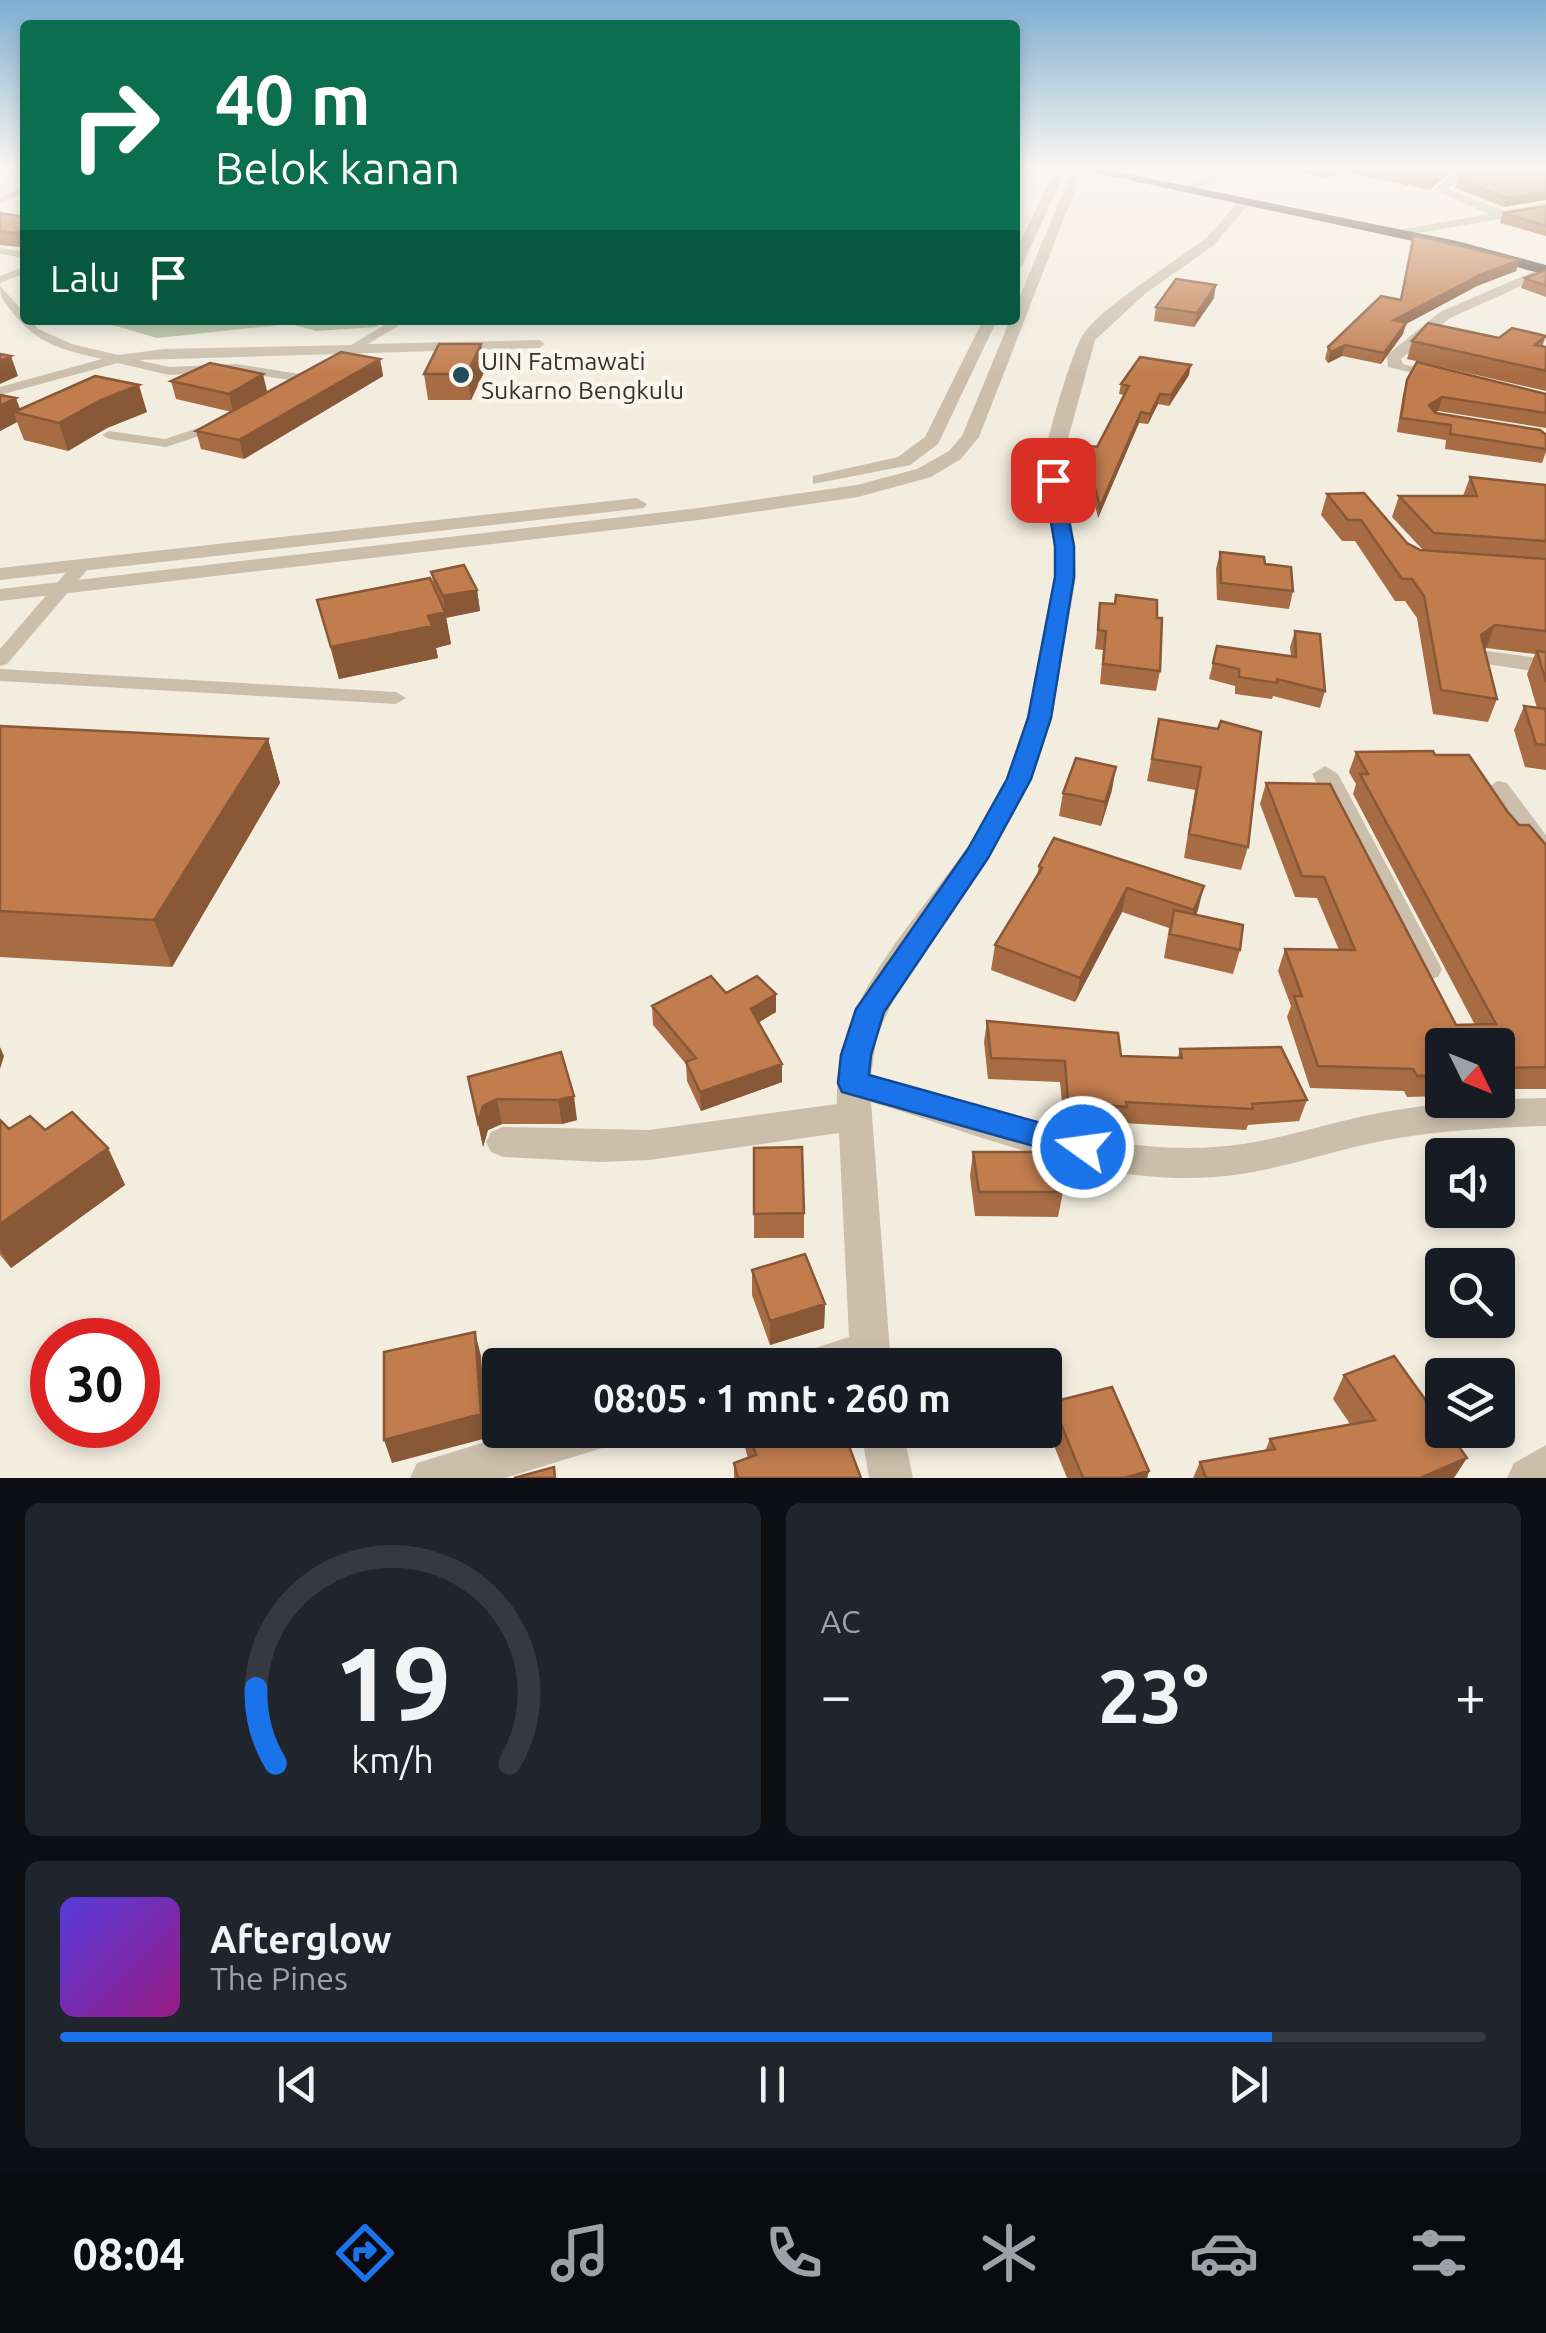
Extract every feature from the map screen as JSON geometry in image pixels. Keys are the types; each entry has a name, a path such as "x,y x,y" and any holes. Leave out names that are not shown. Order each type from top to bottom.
{"highway":[{"path":"1407,236 1546,270"}],"street":[{"path":"1020,258 1033,236"},
{"path":"1020,301 1044,236"},
{"path":"869,1348 855,1100 856,1055 871,1009 979,852 1019,779 1040,718 1064,577 1053,461 1088,338 1142,290 1214,236"},
{"path":"1457,381 1396,367 1393,358 1445,315 1546,270"},
{"path":"0,574 723,494 878,469 904,461 932,440 988,325"},
{"path":"0,595 699,514 858,491 924,473 955,455 970,437 1011,325"},
{"path":"1488,658 1546,666"},
{"path":"1325,774 1440,994"},
{"path":"1498,789 1546,855"},
{"path":"503,1142 601,1148 649,1146 855,1100 1150,1160 1190,1164 1245,1158 1431,1118"},
{"path":"1515,1108 1546,1112"},
{"path":"432,1478 535,1448"},
{"path":"885,1448 891,1478"},
{"path":"1529,1478 1546,1466"}],"lane":[{"path":"0,285 20,313"},
{"path":"29,325 34,332 68,348 168,371 237,368 301,378"},
{"path":"273,396 395,325"},
{"path":"0,391 27,394 116,360 193,352 539,344"},
{"path":"108,435 166,443 200,434 240,414"},
{"path":"0,660 81,566"},
{"path":"0,674 396,698"}],"green space":[{"path":"112,325 280,325 157,338"},
{"path":"294,325 378,325 376,327 316,331"}],"building":[{"path":"1414,236 1519,260 1480,275 1394,320 1406,323 1384,353 1345,345 1331,352 1328,347 1381,296 1401,300"},
{"path":"1546,270 1546,286 1525,278"},
{"path":"1176,279 1216,285 1197,313 1156,307"},
{"path":"1428,323 1499,338 1512,328 1546,336 1535,345 1546,347 1546,371 1412,341"},
{"path":"439,344 481,344 467,374 424,374"},
{"path":"341,352 380,359 239,440 196,431"},
{"path":"1140,357 1191,365 1171,395 1160,394 1150,414 1141,412 1100,507 1084,445 1097,447 1129,386 1121,384"},
{"path":"1417,362 1546,394 1546,413 1442,397 1429,405 1435,413 1540,430 1546,435 1546,449 1450,434 1451,425 1401,418 1407,380"},
{"path":"210,363 263,374 229,394 171,381"},
{"path":"95,376 139,385 59,423 14,412"},
{"path":"0,395 16,398 0,406"},
{"path":"1470,477 1546,485 1546,541 1434,533 1399,496 1477,496"},
{"path":"1364,493 1407,543 1420,550 1546,559 1546,631 1495,625 1481,635 1497,699 1441,690 1424,596 1412,579 1402,579 1361,520 1348,520 1327,494"},
{"path":"1220,552 1264,557 1265,564 1291,567 1293,591 1221,583"},
{"path":"464,565 477,590 443,596 431,572"},
{"path":"430,578 445,612 428,616 432,626 331,647 317,600"},
{"path":"1116,595 1157,600 1157,618 1162,618 1160,671 1103,664 1106,631 1098,630 1100,603 1115,604"},
{"path":"1295,631 1320,634 1325,691 1277,679 1277,683 1239,677 1239,669 1213,663 1217,646 1296,657"},
{"path":"1537,651 1546,652 1546,682"},
{"path":"1524,706 1546,709 1546,745 1536,744"},
{"path":"1159,719 1218,729 1221,721 1261,732 1248,847 1189,834 1201,767 1152,759"},
{"path":"0,726 268,739 154,920 0,911"},
{"path":"1433,751 1435,755 1469,755 1507,811 1519,825 1529,825 1546,845 1546,1067 1515,1068 1515,1028 1425,1028 1425,1076 1417,1076 1413,1069 1318,1066 1294,996 1302,996 1285,949 1355,950 1324,877 1302,876 1266,783 1330,784 1456,1025 1496,1024 1360,774 1368,774 1356,752"},
{"path":"1076,758 1116,767 1105,802 1063,793"},
{"path":"1054,838 1204,886 1194,910 1127,888 1080,978 995,945 1042,868 1039,866"},
{"path":"1174,910 1243,925 1240,950 1170,934"},
{"path":"711,976 726,993 757,976 776,994 751,1009 782,1064 700,1092 686,1062 696,1058 652,1006"},
{"path":"987,1021 1118,1033 1121,1056 1182,1058 1180,1049 1281,1047 1307,1100 1252,1104 1253,1109 1068,1102 1065,1061 991,1058"},
{"path":"561,1052 574,1096 558,1100 497,1099 483,1106 478,1122 468,1077"},
{"path":"72,1112 108,1148 0,1224 0,1120 9,1129 30,1116 45,1130"},
{"path":"802,1147 804,1213 754,1214 754,1148"},
{"path":"973,1152 1056,1152 1063,1192 979,1192"},
{"path":"805,1254 825,1304 770,1321 752,1270"},
{"path":"475,1332 481,1414 384,1440 384,1352"},
{"path":"1394,1356 1425,1399 1425,1448 1460,1448 1467,1458 1420,1478 1206,1478 1200,1462 1275,1449 1270,1439 1375,1420 1344,1375"},
{"path":"1112,1387 1149,1471 1123,1478 1083,1478 1062,1427 1062,1400"},
{"path":"754,1448 850,1448 861,1478 738,1478 734,1463 756,1455"},
{"path":"554,1467 555,1478 514,1478"}],"place":[{"name":"UIN Fatmawati Sukarno Bengkulu","path":"461,375"}],"route":[{"path":"1053,480 1064,546 1064,577 1040,718 1019,779 979,852 887,980 871,1009 861,1034 853,1083 1083,1147"}]}
